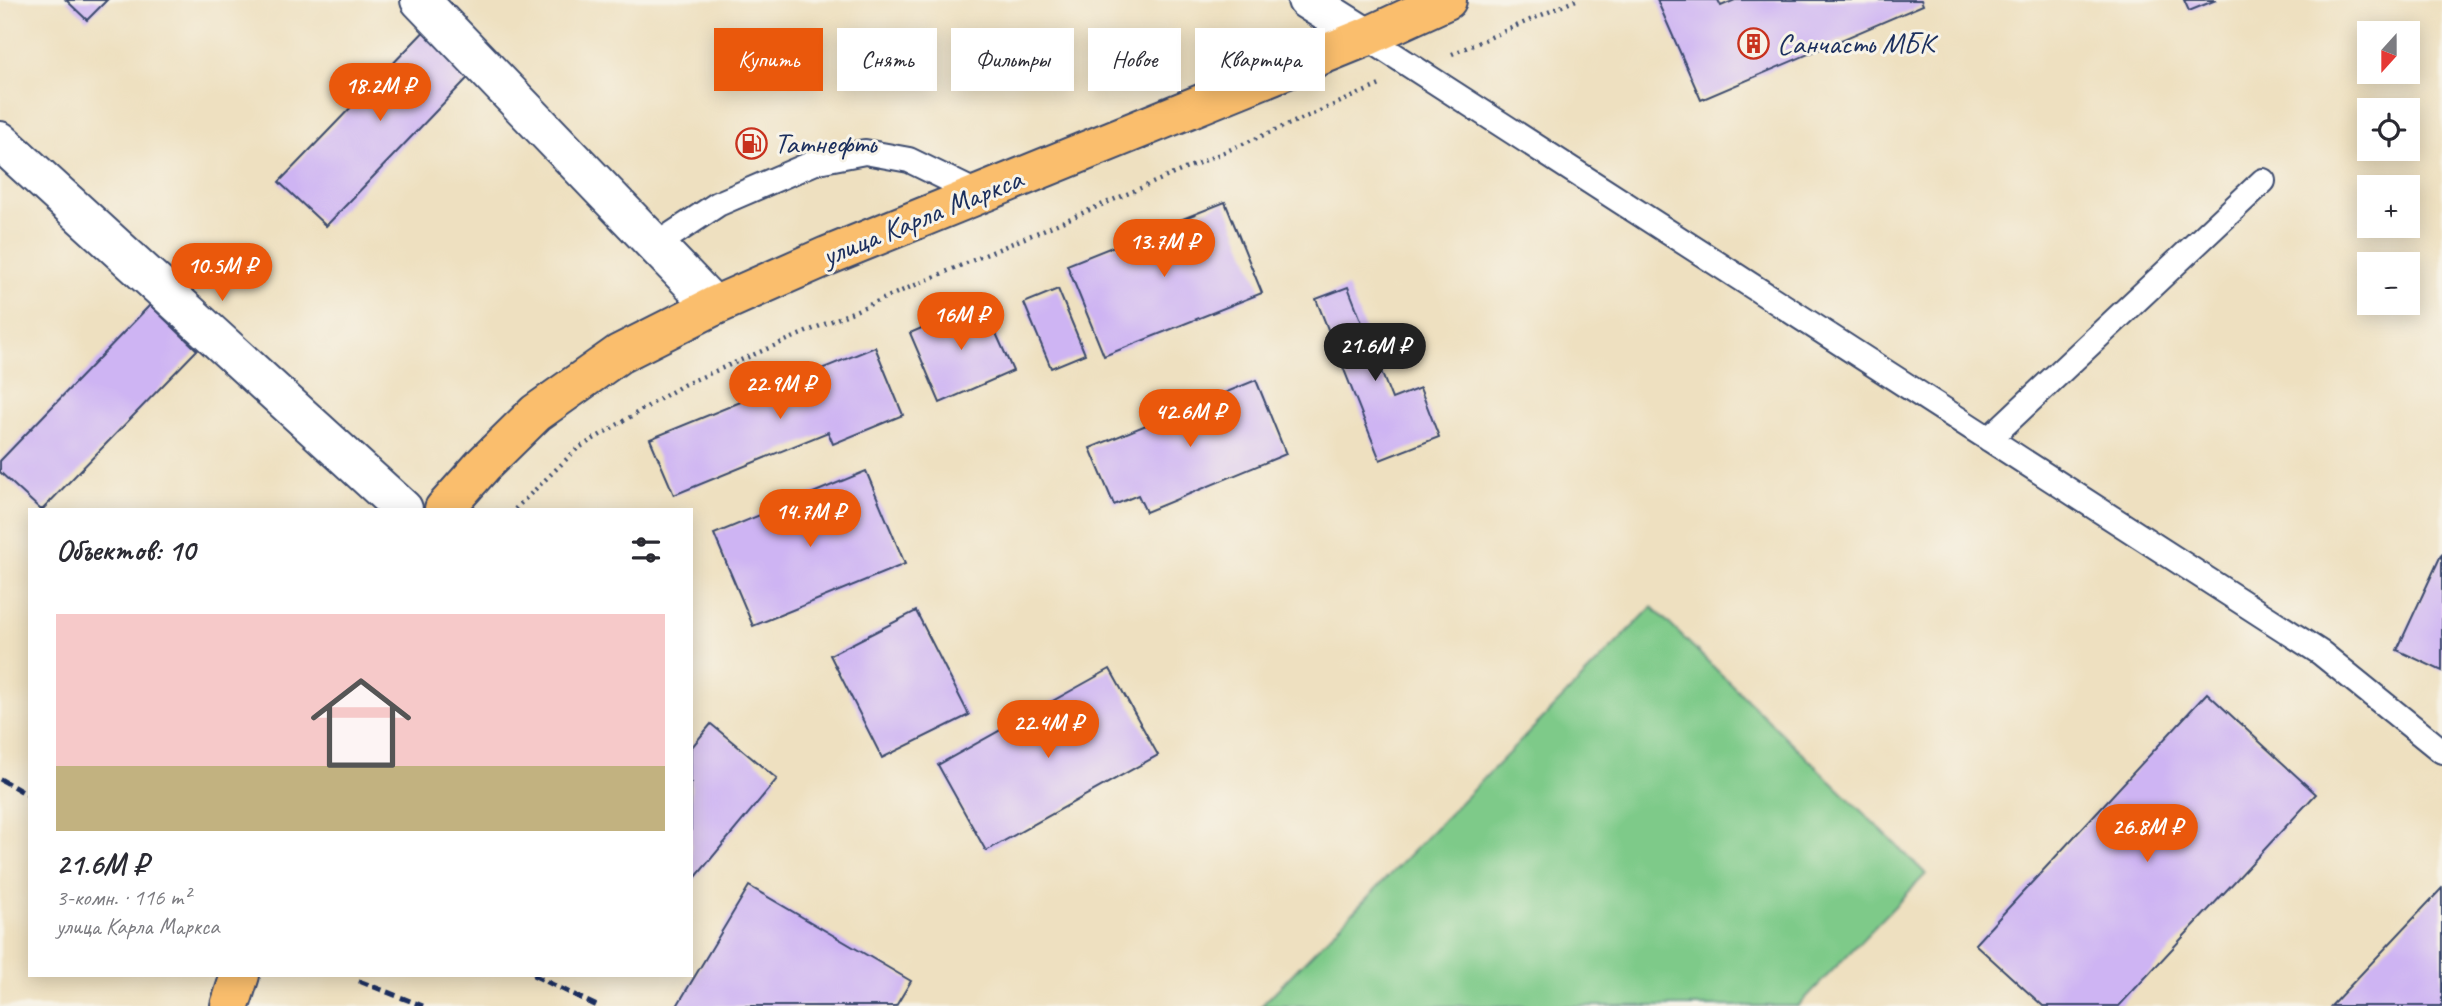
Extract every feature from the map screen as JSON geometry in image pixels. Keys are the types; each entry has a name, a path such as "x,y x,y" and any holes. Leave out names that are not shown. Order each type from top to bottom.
{"main road":[{"path":"1366,37 1375,0"},
{"name":"улица Карла Маркса","path":"445,508 484,464 536,413 619,354 714,306 827,256 1366,37 1447,0"},
{"path":"230,1006 239,977"}],"street":[{"path":"420,0 714,306"},
{"path":"1307,0 1366,37"},
{"path":"0,141 402,508"}],"lane":[{"path":"1366,37 2321,653 2442,751"},
{"path":"656,245 718,204 818,161 865,152 909,160 979,194"},
{"path":"1989,439 2263,181"}],"path":[{"path":"516,508 577,449 683,385 1417,69 1562,3 1576,0"}],"green space":[{"path":"1652,607 1926,874 1798,1006 1261,1006"}],"building":[{"path":"66,0 107,0 87,20"},
{"name":"Санчасть МБК","path":"1657,0 1718,0 1721,6 1735,0 1921,0 1923,5 1701,100"},
{"path":"2184,0 2216,0 2189,11"},
{"path":"435,20 481,64 326,226 279,182"},
{"path":"1225,202 1262,293 1104,356 1067,265"},
{"path":"1348,287 1392,399 1420,388 1439,437 1380,460 1316,299"},
{"path":"1058,289 1085,354 1051,368 1024,303"},
{"path":"982,302 1013,371 940,403 910,333"},
{"path":"150,305 197,350 44,508 39,508 0,472 0,461"},
{"path":"875,347 903,415 833,444 828,432 674,495 650,439"},
{"path":"1256,380 1286,454 1146,512 1138,495 1114,505 1090,448"},
{"path":"866,471 905,564 753,626 714,534"},
{"path":"2442,553 2442,671 2397,650"},
{"path":"916,611 969,715 882,758 830,655"},
{"path":"1110,669 1158,755 986,851 938,765"},
{"path":"2207,693 2316,794 2119,1006 2043,1006 1975,944"},
{"path":"711,724 777,779 693,881 693,746"},
{"path":"749,886 911,981 896,1006 677,1006"},
{"path":"2442,888 2442,1006 2331,1006"}],"railway":[{"path":"0,779 28,795"},
{"path":"537,977 597,1006"},
{"path":"359,981 423,1006"}],"place":[{"name":"Санчасть МБК","path":"1754,43"},
{"name":"Татнефть","path":"751,143"}]}
